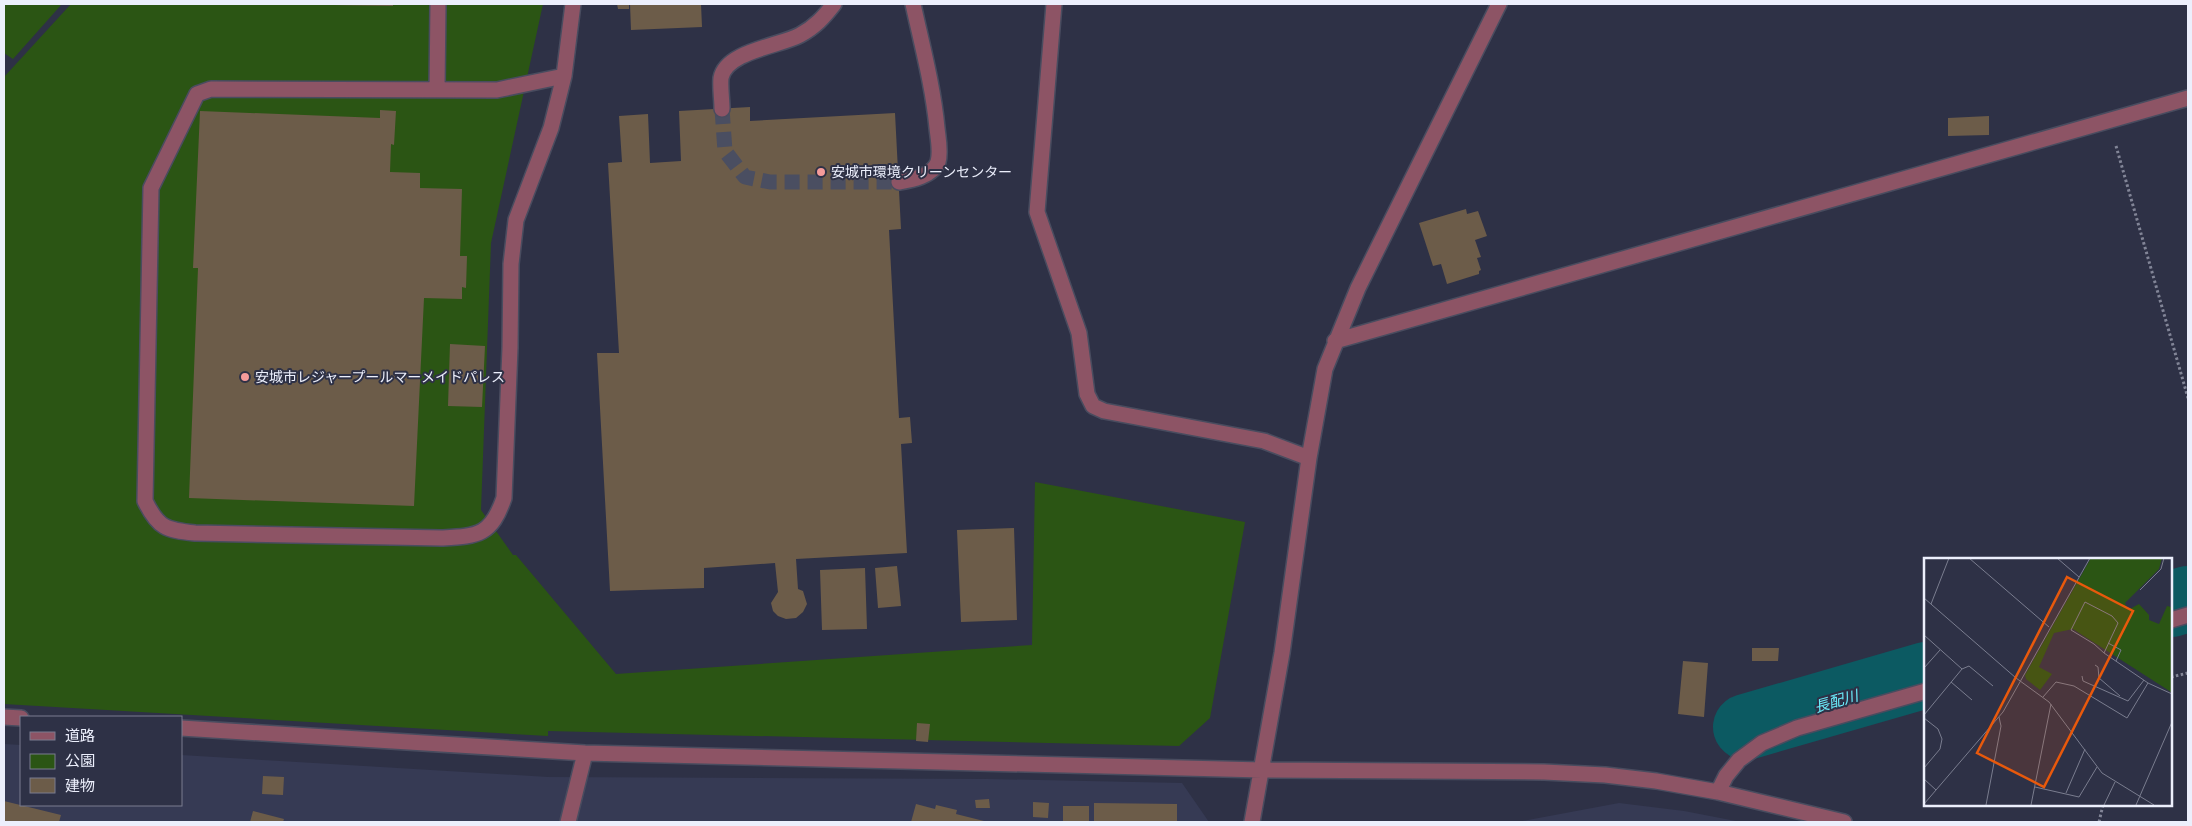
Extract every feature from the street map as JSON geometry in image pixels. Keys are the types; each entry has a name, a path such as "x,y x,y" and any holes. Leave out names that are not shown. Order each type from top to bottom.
{"street":[{"path":"437,89 438,4"},
{"path":"564,76 497,90 211,89 197,94 151,188 146,501 154,518 173,531 195,533 441,538 471,537 486,530 497,517 504,498 510,348 511,264 516,220 551,128 564,76 573,4"},
{"path":"722,109 721,77 728,64 747,54 799,36 819,23 834,4"},
{"path":"899,182 915,180 930,172 938,163 934,95 913,4"},
{"path":"1054,4 1037,212 1079,334 1087,394 1093,406 1104,411 1264,441 1309,458"},
{"path":"1252,822 1282,653 1309,458 1325,369 1335,341 1363,279 1500,4"},
{"path":"1335,341 2188,98"},
{"path":"2172,620 2188,615"},
{"path":"1718,792 1726,776 1739,760 1762,743 1797,728 1924,692"},
{"path":"4,717 20,718"},
{"path":"182,728 585,752 1262,770 1544,772 1656,781 1718,792 1844,822"},
{"path":"568,822 585,752"}],"path":[{"path":"2109,120 2188,398"},
{"path":"2172,677 2188,673"},
{"path":"2099,822 2103,806"}],"shaded area":[{"path":"4,744 20,745 20,806 182,806 182,755 548,777 987,779 1182,783 1209,822 4,822"},
{"path":"1619,803 1684,811 1741,822 1517,822"}],"green space":[{"path":"4,4 62,4 13,59 4,53"},
{"name":"安城市レジャープールマーメイドパレス","path":"71,4 543,4 491,243 481,510 513,555 516,555 616,674 1032,645 1035,482 1245,522 1210,718 1179,746 548,731 548,736 4,704 4,77"}],"building":[{"path":"393,4 393,6 333,5"},
{"path":"617,4 629,4 629,9 618,9"},
{"path":"630,4 701,4 702,27 631,30"},
{"path":"750,107 750,121 895,113 901,229 889,230 899,418 910,417 912,443 901,444 907,553 796,559 798,589 803,591 807,604 803,612 796,618 786,619 778,616 773,611 771,603 778,592 775,563 704,568 704,588 610,591 597,353 619,353 608,163 622,162 619,116 648,114 650,163 681,161 679,111"},
{"path":"380,110 396,111 394,145 391,144 390,172 420,173 420,188 462,189 460,256 467,256 466,288 462,287 462,299 424,298 414,506 189,498 198,268 193,268 200,111 380,118"},
{"path":"1989,116 1989,135 1948,136 1948,118"},
{"path":"1466,209 1467,214 1478,211 1487,236 1475,240 1481,257 1477,258 1481,270 1479,274 1447,284 1441,264 1433,266 1419,223"},
{"path":"450,344 485,346 482,407 448,406"},
{"path":"1014,528 1017,620 961,622 957,530"},
{"path":"897,566 901,606 878,608 875,568"},
{"path":"865,568 867,629 822,630 820,570"},
{"path":"1752,648 1779,648 1778,661 1752,661"},
{"path":"1683,661 1708,663 1704,717 1678,714"},
{"path":"917,723 930,724 928,742 916,741"},
{"path":"263,776 284,777 283,795 262,794"},
{"path":"989,799 990,808 976,808 975,800"},
{"path":"4,801 61,815 59,822 4,822"},
{"path":"1033,802 1049,803 1048,818 1033,817"},
{"path":"1094,803 1177,804 1177,822 1094,822"},
{"path":"916,804 935,809 936,805 957,810 956,814 988,822 911,822"},
{"path":"1063,806 1089,806 1089,822 1063,822"},
{"path":"253,811 284,819 283,822 250,822"}],"waterway":[{"name":"長配川","path":"2172,604 2188,599"},
{"name":"長配川","path":"1746,727 1924,676"}],"tunnel":[{"path":"722,109 725,151 745,177 770,182 899,182"}],"place":[{"name":"安城市環境クリーンセンター","path":"821,172"},
{"name":"安城市レジャープールマーメイドパレス","path":"245,377"}]}
